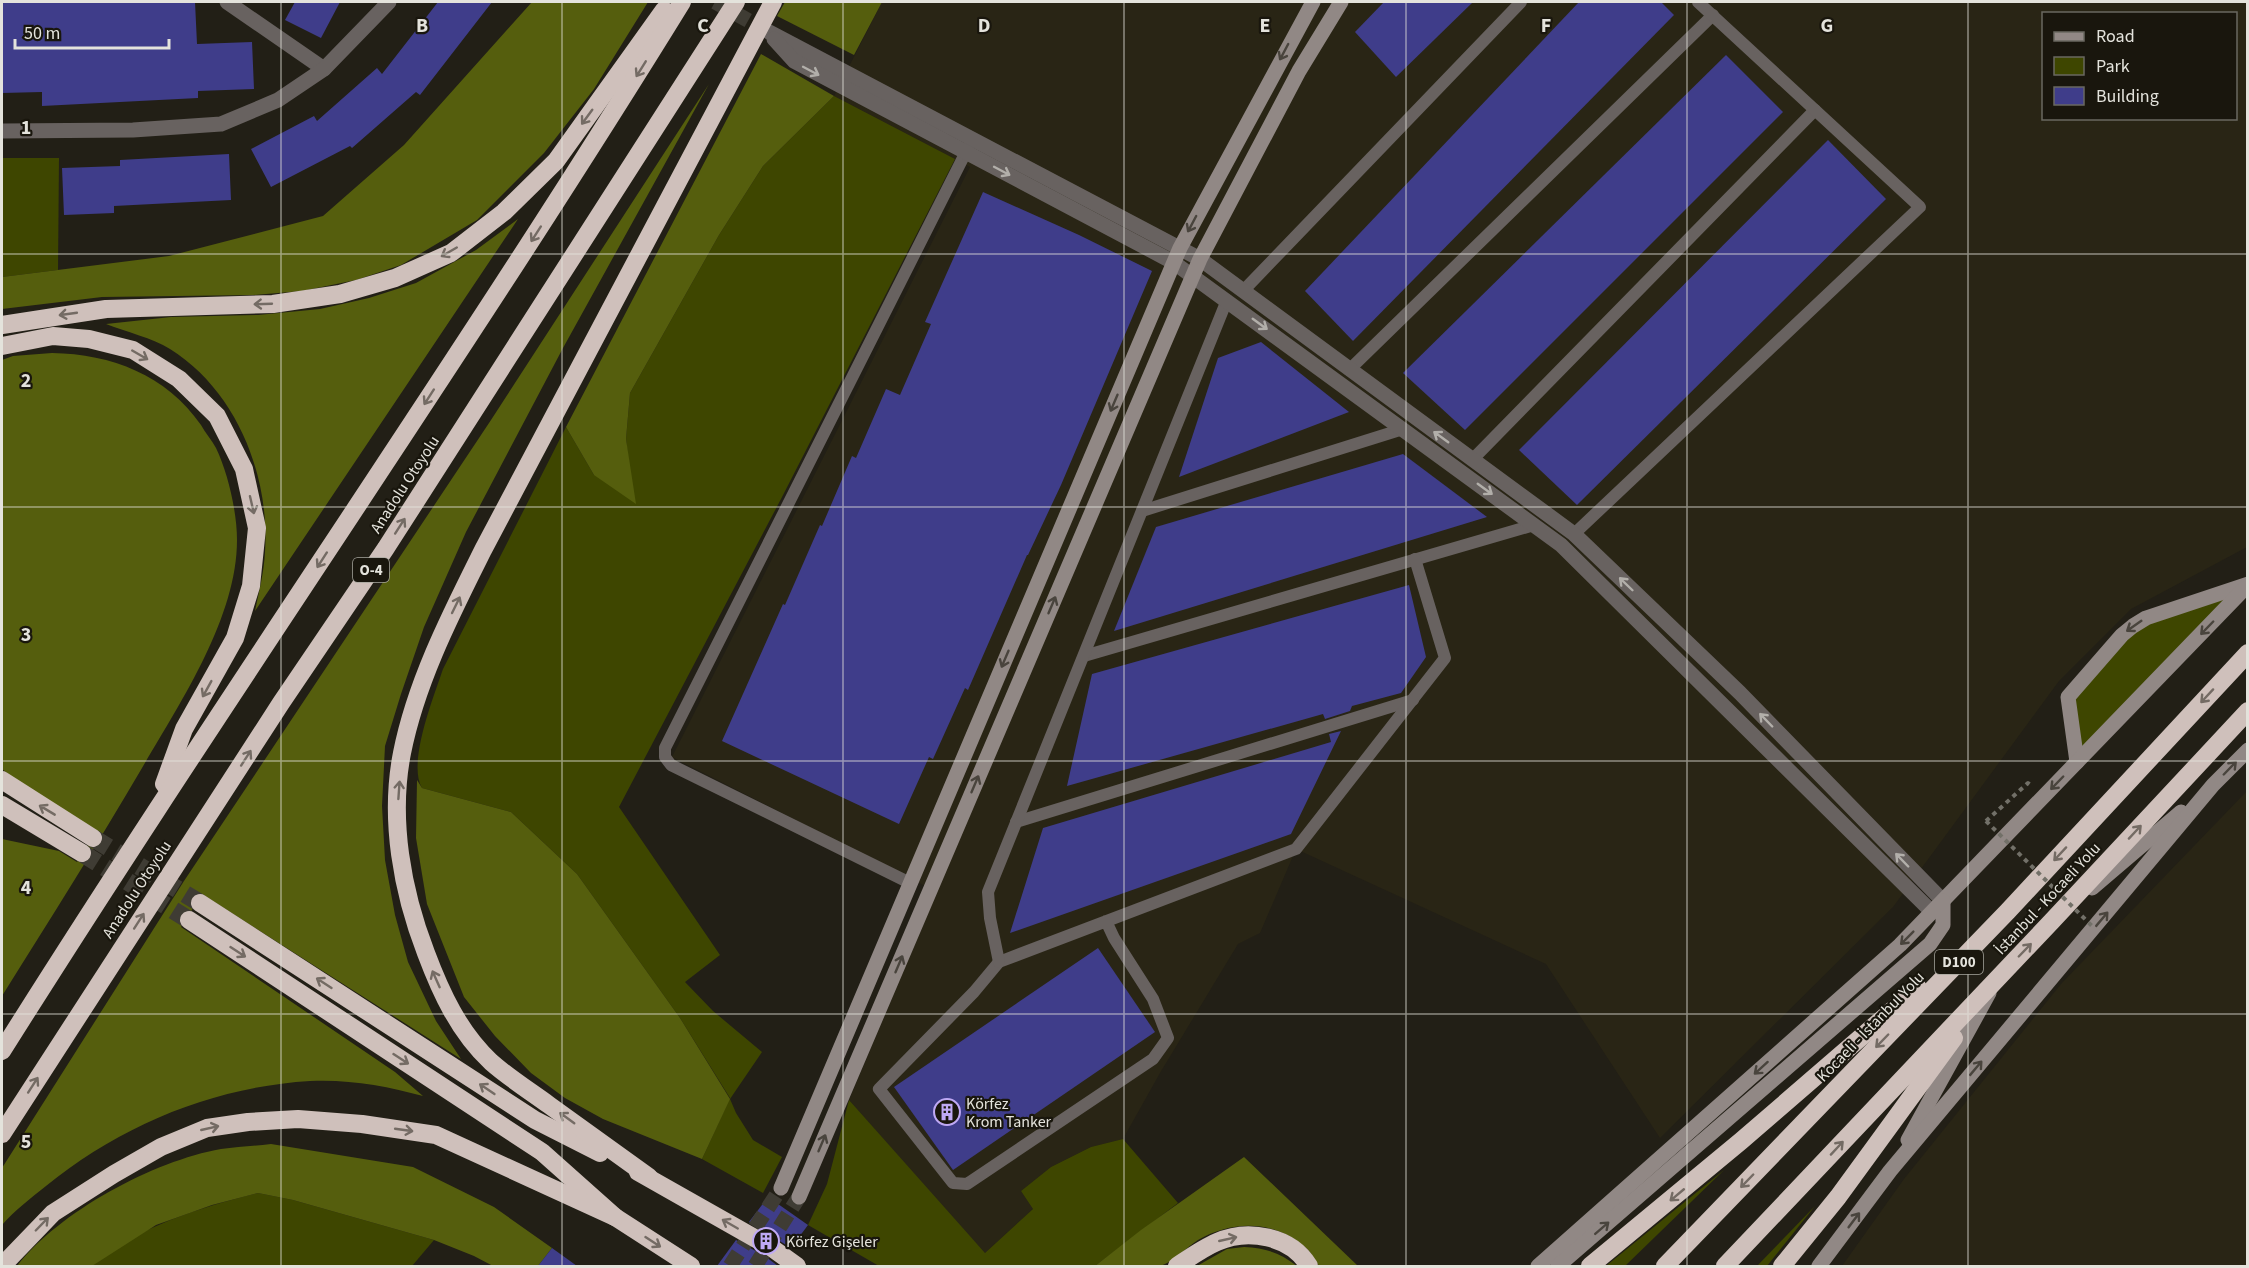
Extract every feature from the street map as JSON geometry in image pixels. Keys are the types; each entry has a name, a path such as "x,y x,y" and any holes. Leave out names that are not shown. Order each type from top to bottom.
{"highway":[{"path":"2,325 106,309 273,304 340,294 395,278 451,253 504,212 556,160 670,2"},
{"name":"Anadolu Otoyolu","path":"2,1051 154,813 592,149 682,2"},
{"name":"Anadolu Otoyolu","path":"2,1134 255,743 386,548 736,2"},
{"path":"649,1177 490,1061 450,1010 415,925 405,887 399,842 398,793 402,753 418,698 441,635 483,550 773,2"},
{"path":"2,346 53,336 89,339 133,350 179,379 217,416 244,469 257,528 251,586 235,638 184,729 154,813"},
{"name":"Kocaeli - İstanbul Yolu","path":"1665,1266 2008,911 2247,653"},
{"name":"İstanbul - Kocaeli Yolu","path":"1725,1266 1997,980 2247,711"},
{"path":"2,780 93,838"},
{"path":"2,805 82,853"},
{"path":"200,903 535,1120 649,1177 772,1248 797,1266"},
{"path":"1590,1266 1741,1142 2008,911"},
{"path":"189,920 542,1152 615,1217"},
{"path":"1782,1266 1838,1197 1997,980"},
{"path":"2,1266 53,1213 161,1147 207,1128 248,1122 298,1119 362,1124 436,1135 615,1217 691,1266"},
{"path":"1177,1266 1217,1241 1255,1235 1274,1238 1290,1248 1309,1266"}],"main road":[{"path":"781,1188 1176,255 1313,2"},
{"path":"799,1197 1200,259 1299,71 1341,2"},
{"path":"2077,762 2068,697 2122,635 2145,618 2247,585"},
{"path":"1538,1266 1900,945 2247,585"},
{"path":"1819,1266 1890,1171 2213,785 2247,750"},
{"path":"2052,921 2213,785"},
{"path":"1558,1266 1930,944 1944,924 1937,907"},
{"path":"1890,1171 1997,980"}],"street":[{"path":"226,2 324,69"},
{"path":"2,131 133,130 221,124 278,100 324,69 389,2"},
{"path":"969,146 769,32 794,61 969,146 1176,255 1200,259 1574,534 1740,693 1937,907"},
{"path":"1176,255 1193,275 1569,553 1937,907"}],"lane":[{"path":"1243,291 1521,2"},
{"path":"1574,534 1920,207 1698,2"},
{"path":"1349,370 1713,15"},
{"path":"1472,460 1815,110"},
{"path":"910,884 671,765 665,758 665,748 969,146"},
{"path":"999,962 990,918 988,892 1227,300"},
{"path":"1142,511 1403,429"},
{"path":"1084,656 1534,525"},
{"path":"1106,921 1114,938 1153,999 1168,1038 1153,1059 967,1184 952,1183 879,1089 974,992 999,962 1106,921 1296,849 1445,658 1415,559"},
{"path":"1016,822 1413,700"}],"path":[{"path":"2028,783 1986,821 2094,928"}],"shaded area":[{"path":"882,2 2247,2 2247,547 2131,609 2059,681 1893,907 1660,1138 1546,964 1296,849 1260,933 1238,944 1123,1139 1091,1147 1051,1167 1021,1191 1033,1209 985,1253 849,1100 937,892 672,757 970,167 834,96"},
{"path":"2247,791 2247,1266 1842,1266 1904,1179 2061,984"}],"green space":[{"path":"532,2 648,2 594,89 544,153 477,220 401,265 356,280 302,291 253,295 102,297 2,309 2,277 169,256 323,216 404,145"},
{"path":"785,2 882,2 854,55 777,16"},
{"path":"761,54 834,96 763,166 719,235 630,393 626,439 636,504 594,475 566,427"},
{"path":"709,84 563,348 466,532 424,627 385,746 382,806 385,860 395,915 408,962 436,1021 461,1059 202,894 181,927 395,1072 423,1096 367,1084 310,1081 238,1091 204,1101 170,1113 105,1145 46,1186 2,1225 2,1168 184,881 491,420"},
{"path":"834,96 955,159 781,499 619,807 720,955 685,982 713,1011 762,1052 730,1099 753,1140 782,1157 763,1193 702,1159 730,1098 680,1018 577,874 511,812 422,788 418,777 418,763 428,712 443,669 566,427 594,475 629,465 626,439 630,393 719,235 763,166"},
{"path":"2,158 59,158 58,270 2,277"},
{"path":"518,219 255,611 264,559 265,523 262,494 255,465 231,412 214,388 194,367 170,349 147,338 106,324 171,317 258,315 320,309 369,298 416,283 476,250"},
{"path":"52,353 96,358 136,371 171,393 187,408 213,442 220,458 234,505 237,540 228,599 204,659 125,797 2,996 2,839 59,851 77,862 96,833 37,796 2,769 2,360 13,356"},
{"path":"2247,584 2077,762 2068,697 2122,635"},
{"path":"417,780 422,788 511,812 577,874 680,1018 730,1099 702,1159 603,1119 565,1098 531,1073 495,1036 464,997 427,904 416,838"},
{"path":"849,1100 985,1253 1033,1209 1021,1191 1051,1167 1091,1147 1123,1139 1178,1203 1095,1266 879,1266 808,1225 827,1184"},
{"path":"271,1144 413,1167 494,1207 552,1248 538,1266 493,1266 434,1240 293,1200 258,1193 212,1205 156,1225 92,1266 17,1266 35,1246 82,1208 138,1177 194,1155 221,1149"},
{"path":"1244,1157 1358,1266 1319,1266 1308,1250 1281,1232 1254,1226 1239,1226 1211,1233 1160,1266 1095,1266 1141,1230"},
{"path":"1724,1170 1625,1266 1606,1266"},
{"path":"258,1193 293,1200 434,1240 412,1266 92,1266 110,1252 149,1229 192,1212"},
{"path":"1815,1206 1767,1266 1757,1266"},
{"path":"1244,1247 1272,1252 1297,1266 1197,1266 1227,1249"}],"building":[{"path":"2,2 195,2 197,44 252,42 254,89 198,91 198,98 42,106 42,92 2,93"},
{"path":"295,2 340,2 321,38 285,20"},
{"path":"438,2 492,2 420,95 416,92 352,148 350,146 271,187 251,149 314,116 317,121 377,68 382,74"},
{"path":"1384,2 1473,2 1396,77 1355,32"},
{"path":"1579,2 1661,2 1674,15 1353,341 1305,291"},
{"path":"1726,55 1783,112 1465,430 1403,373"},
{"path":"1828,140 1886,199 1577,505 1519,450"},
{"path":"229,154 231,200 114,206 114,213 64,215 62,168 120,166 120,160"},
{"path":"983,192 1152,271 1061,485 1027,555 968,690 965,688 933,759 929,757 899,824 722,741 783,604 785,605 820,525 822,526 852,456 856,458 886,389 900,395 931,324 925,322"},
{"path":"1261,342 1349,412 1179,477 1218,358"},
{"path":"1403,454 1487,517 1114,631 1156,527"},
{"path":"1409,585 1426,657 1401,693 1352,706 1350,711 1325,719 1323,714 1067,786 1092,674"},
{"path":"1341,731 1291,834 1010,933 1043,828 1331,742 1329,734"},
{"path":"1098,948 1155,1032 953,1170 894,1087"},
{"path":"768,1197 808,1225 791,1248 749,1222"},
{"path":"736,1240 766,1257 778,1266 717,1266"},
{"path":"552,1248 577,1266 538,1266"}],"tunnel":[{"path":"715,2 769,32"},
{"path":"93,838 200,903"},
{"path":"82,853 189,920"},
{"path":"730,1266 781,1188"},
{"path":"755,1266 799,1197"}],"place":[{"name":"Körfez Krom Tanker","path":"947,1112"},
{"name":"Körfez Gişeler","path":"766,1241"}]}
